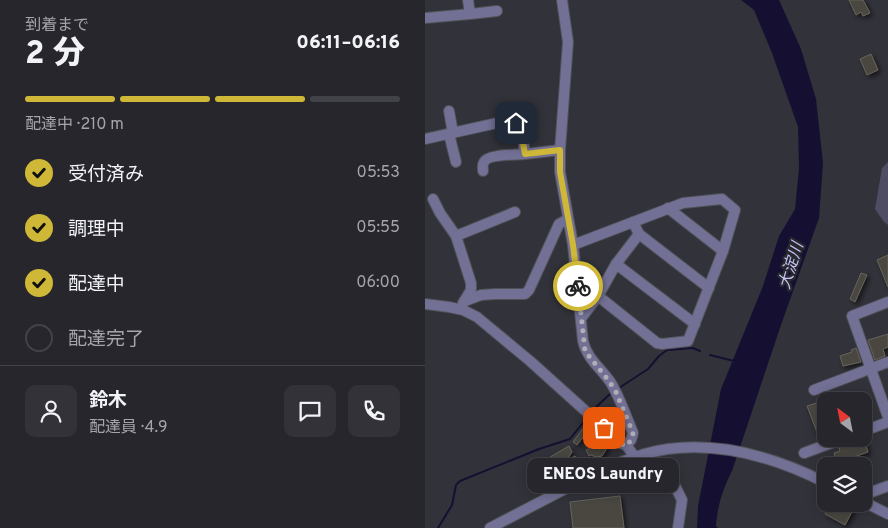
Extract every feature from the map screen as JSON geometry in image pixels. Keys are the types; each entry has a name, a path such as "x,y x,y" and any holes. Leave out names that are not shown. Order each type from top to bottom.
{"street":[{"path":"468,0 469,14"},
{"path":"561,0 568,42 560,172 573,245 585,351 616,392 633,433 631,440 626,446"},
{"path":"425,18 497,11"},
{"path":"449,111 456,162"},
{"path":"425,139 506,121 516,123 520,127 525,154"},
{"path":"483,171 483,164 492,157 560,150"},
{"path":"573,245 683,203 722,198 735,210 723,251 688,341 657,343 598,296"},
{"path":"433,199 456,236 471,283 471,290 465,301 457,308"},
{"path":"668,208 723,251"},
{"path":"456,236 515,212"},
{"path":"465,301 481,295 525,294 529,290 559,224 569,219"},
{"path":"633,222 639,234 709,288"},
{"path":"582,317 639,234"},
{"path":"617,264 695,324"},
{"path":"888,302 851,316 888,417"},
{"path":"425,304 457,308 477,317 544,373 617,442 626,446 635,457 673,482 682,500 678,528"},
{"path":"814,390 888,362"},
{"path":"873,428 888,422"},
{"path":"804,453 818,448"},
{"path":"490,528 595,474 635,457 667,449 733,450 778,462 817,478"},
{"path":"872,494 888,486"},
{"path":"872,503 888,514"}],"shaded area":[{"path":"888,162 888,225 875,209 882,168"}],"water":[{"name":"大淀川","path":"741,0 779,0 801,49 816,99 823,163 819,218 721,498 716,526 718,528 697,528 698,506 721,389 763,286 779,236 795,209 799,168 798,127 772,53 754,10"}],"building":[{"path":"849,0 863,0 870,13 863,16 861,12 856,15"},
{"path":"871,54 878,70 867,75 860,59"},
{"path":"888,255 888,287 877,260"},
{"path":"861,273 867,275 855,302 850,299"},
{"path":"888,334 888,347 883,349 885,356 875,360 868,340"},
{"path":"856,348 861,362 843,366 840,356 852,352 851,350"},
{"path":"816,403 817,405 817,432 807,406"},
{"path":"584,427 605,444 606,450 602,456 589,456 586,450 589,449 591,442 584,436 577,445 573,442"},
{"path":"569,446 572,452 566,461 575,456 581,468 554,483 550,475 558,470 550,457"},
{"path":"839,448 867,448 868,452 854,457 835,457 834,453 840,451"},
{"path":"620,496 624,528 573,528 570,502"},
{"path":"826,512 852,512 845,525 825,514"}],"waterway":[{"path":"619,388 648,369 667,350 693,348 700,351"},
{"path":"710,355 734,361"},
{"path":"593,410 610,394"},
{"path":"438,528 452,505 456,485 460,481 539,449 570,439 586,419"}],"way so far":[{"path":"578,286 585,351 616,392 633,433 631,440 626,446 617,442 604,428"}],"place":[{"name":"ENEOS Laundry","path":"604,428"}],"route":[{"path":"516,123 520,127 525,154 560,150 560,172 578,286"}]}
